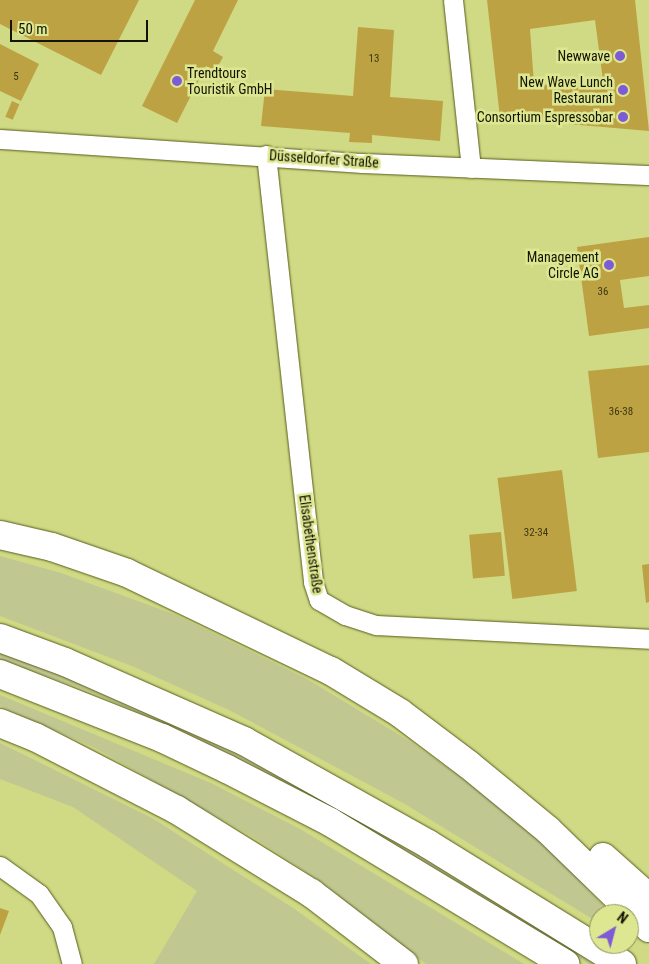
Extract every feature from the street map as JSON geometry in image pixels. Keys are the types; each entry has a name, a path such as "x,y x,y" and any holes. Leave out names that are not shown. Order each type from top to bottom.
{"highway":[{"path":"0,535 52,547 127,572 279,644 508,776 649,898"},
{"path":"0,638 65,662 244,741 428,844 622,964"},
{"path":"0,674 162,738 227,769 330,822 565,964"},
{"path":"400,714 469,764 548,830 649,928"},
{"path":"0,722 35,737 177,810 311,893 404,964"}],"street":[{"path":"454,0 471,168"},
{"name":"Düsseldorfer Straße","path":"0,139 471,168 649,174"},
{"name":"Elisabethenstraße","path":"266,155 310,554 318,600 344,615 376,625 649,639"},
{"path":"0,866 40,894 62,928 72,964"}],"green space":[{"path":"0,556 61,573 176,615 307,679 411,742 525,827 586,882 581,883 602,904 589,904 589,917 405,804 231,711 132,666 0,616"},
{"path":"0,653 52,671 210,740 278,774 370,824 601,964 589,964 434,869 314,800 183,733 88,691 0,659"},
{"path":"0,695 213,784 300,829 524,964 426,964 320,881 253,837 95,748 0,706"},
{"path":"0,743 152,818 293,908 371,964 154,964 197,891 73,807 0,779"}],"building":[{"path":"0,0 139,0 101,75 0,24"},
{"path":"195,0 238,0 213,51 223,57 216,71 206,66 177,123 142,106"},
{"name":"Newwave","path":"487,0 635,0 649,131 500,118","holes":["595,20 604,88 534,84 530,29"]},
{"path":"358,27 394,30 390,97 443,101 440,141 372,135 372,143 349,142 350,133 261,126 265,89 353,96"},
{"path":"0,44 39,64 21,101 0,91"},
{"path":"12,101 19,104 13,120 5,117"},
{"path":"649,237 649,276 620,280 624,308 649,305 649,328 589,336 577,247"},
{"path":"649,365 649,452 598,458 588,371"},
{"path":"562,470 577,591 512,599 497,478"},
{"path":"501,532 505,576 473,579 469,535"},
{"path":"649,564 649,602 646,603 642,565"},
{"path":"0,908 9,911 0,935"}],"place":[{"name":"Newwave","path":"620,56"},
{"name":"Trendtours Touristik GmbH","path":"177,81"},
{"name":"New Wave Lunch Restaurant","path":"623,90"},
{"name":"Consortium Espressobar","path":"623,117"},
{"name":"Management Circle AG","path":"609,265"}]}
